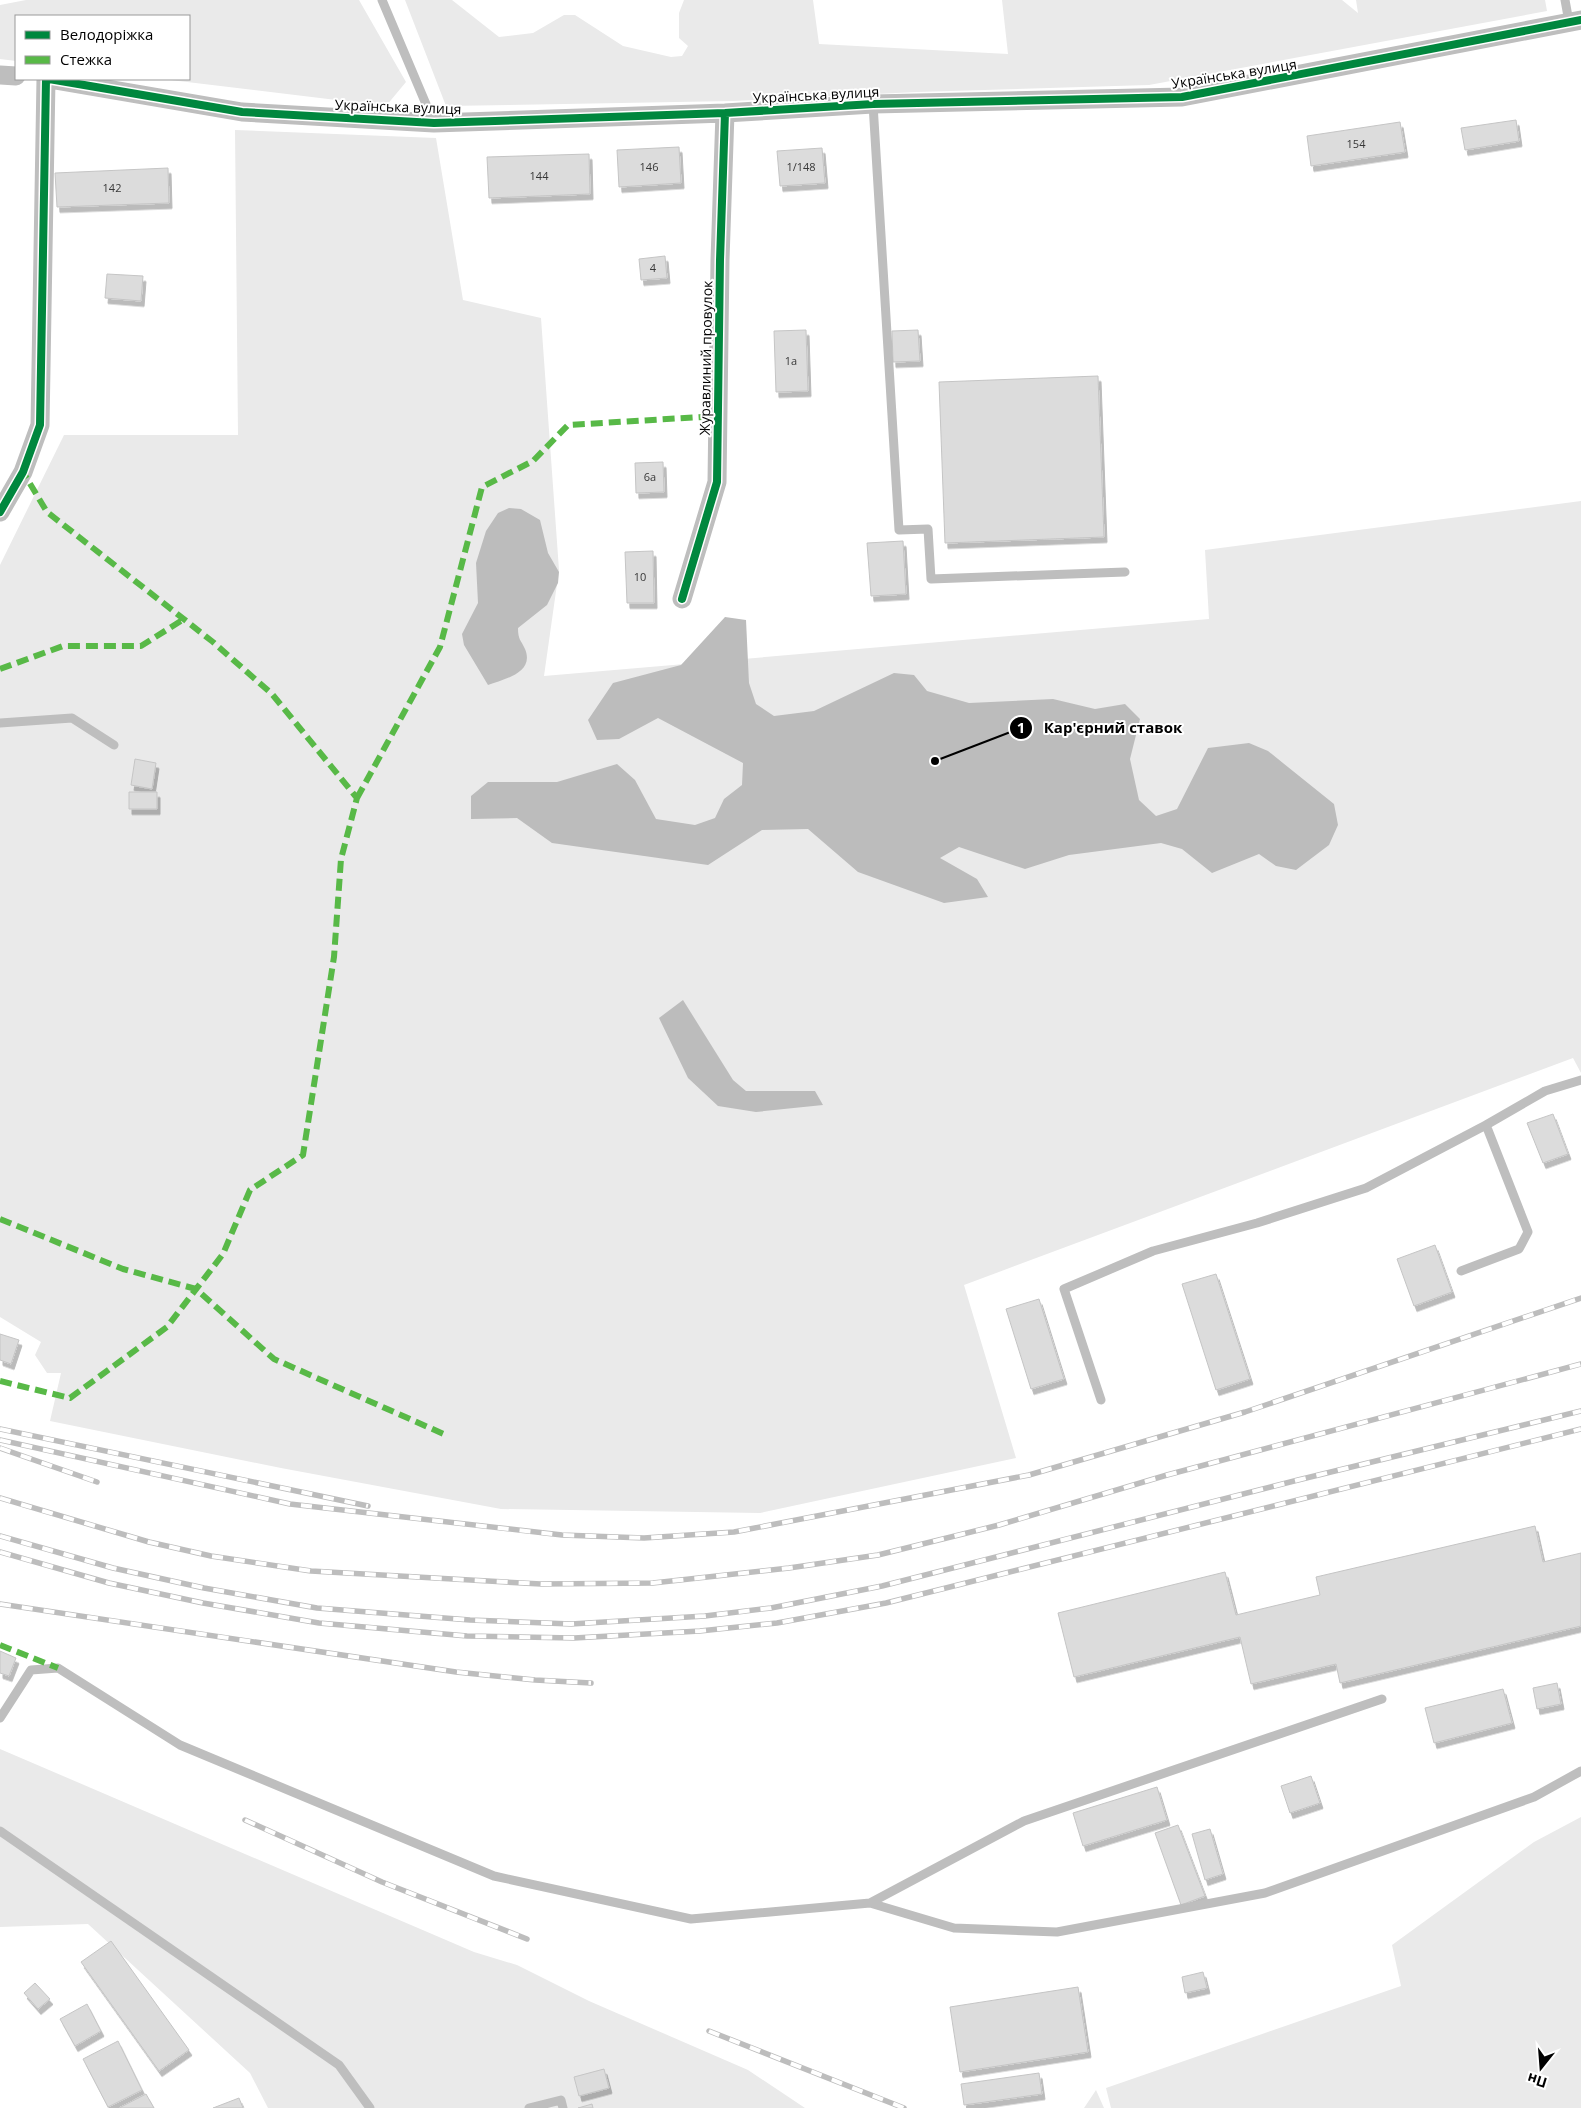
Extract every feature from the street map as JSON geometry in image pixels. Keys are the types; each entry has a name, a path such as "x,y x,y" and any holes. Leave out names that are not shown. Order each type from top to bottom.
{"street":[{"name":"Українська вулиця","path":"54,80 242,112 434,123 725,113 873,104 1182,97 1575,21"},
{"path":"0,75 15,76"},
{"path":"0,512 23,472 40,425 48,80"},
{"name":"Журавлиний провулок","path":"682,599 717,482 720,260 725,113"}],"lane":[{"path":"382,0 434,123"},
{"path":"1566,0 1575,21"},
{"path":"873,104 899,530 928,530 931,579 1125,572"},
{"path":"0,723 72,718 114,745"},
{"path":"1101,1400 1064,1289 1154,1251 1258,1223 1366,1188 1486,1125 1545,1091 1581,1080"},
{"path":"1461,1271 1519,1249 1528,1232 1486,1125"},
{"path":"0,1718 31,1670 58,1668 180,1745 494,1876 692,1919 870,1902 1024,1821 1382,1699"},
{"path":"870,1902 954,1928 1057,1932 1265,1893 1534,1797 1581,1771"},
{"path":"0,1831 339,2065 370,2108"},
{"path":"529,2108 561,2100 563,2108"}],"shaded area":[{"path":"26,0 359,0 406,82 386,106 170,80 190,80 190,15 15,15 15,61 0,59 0,5"},
{"path":"405,0 452,0 499,37 533,33 564,15 575,15 623,46 671,57 682,56 688,46 679,38 679,13 684,0 813,0 819,44 1008,54 1002,0 1342,0 1358,13 1356,0 1545,0 1547,11 1149,85 917,92 733,101 446,106"},
{"path":"235,130 436,138 463,300 541,318 559,570 544,676 1209,619 1205,550 1581,501 1581,1073 1573,1058 964,1285 1016,1458 760,1513 501,1509 281,1468 50,1421 61,1373 47,1373 35,1355 41,1342 0,1317 0,565 64,435 238,435"},
{"path":"509,508 521,509 540,520 548,553 559,572 558,583 547,605 518,628 519,638 527,657 526,664 516,674 488,685 464,645 462,634 478,603 476,563 486,531 498,513"},
{"path":"725,617 746,620 749,683 756,704 774,716 814,711 894,673 914,675 927,691 969,703 1053,699 1095,709 1125,704 1140,719 1130,759 1139,800 1156,816 1177,809 1208,748 1249,743 1268,751 1334,804 1338,825 1329,845 1296,870 1276,866 1259,854 1212,873 1182,849 1161,843 1069,855 1025,869 959,847 940,858 977,879 988,897 944,903 858,872 808,829 762,830 708,865 552,843 517,818 471,819 471,796 488,782 557,782 617,764 635,780 656,819 695,825 715,818 724,799 742,785 743,763 658,718 619,739 597,740 588,720 613,683 681,665"},
{"path":"683,1000 733,1080 746,1091 815,1091 823,1105 756,1112 718,1106 688,1078 659,1018"},
{"path":"0,1749 474,1952 517,1965 589,2001 748,2070 805,2108 268,2108 250,2073 88,1924 0,1927"},
{"path":"1581,1817 1581,2108 1111,2108 1106,2088 1401,1986 1392,1945 1534,1842"},
{"path":"1096,2090 1104,2108 1084,2108"}],"building":[{"path":"1516,120 1519,141 1465,150 1461,128"},
{"path":"1400,122 1405,152 1311,166 1307,136"},
{"path":"679,147 681,183 619,187 617,150"},
{"path":"822,148 825,183 780,186 777,151"},
{"path":"589,154 590,194 489,198 487,157"},
{"path":"168,168 169,203 57,207 55,173"},
{"path":"665,256 667,278 641,280 639,259"},
{"path":"107,274 143,276 141,301 105,298"},
{"path":"806,330 808,391 776,392 774,331"},
{"path":"918,330 920,361 893,362 892,331"},
{"path":"1098,376 1104,537 945,543 939,382"},
{"path":"663,462 664,492 636,493 635,463"},
{"path":"903,541 906,594 871,596 867,543"},
{"path":"653,551 654,603 627,603 625,552"},
{"path":"135,759 156,763 152,789 131,785"},
{"path":"129,792 157,792 157,809 129,809"},
{"path":"1553,1114 1568,1154 1543,1163 1527,1123"},
{"path":"1435,1245 1452,1292 1414,1306 1397,1259"},
{"path":"1216,1274 1250,1379 1216,1390 1182,1284"},
{"path":"1039,1299 1064,1379 1031,1389 1006,1309"},
{"path":"0,1334 19,1340 11,1364 0,1360"},
{"path":"1535,1526 1543,1562 1581,1553 1581,1626 1340,1683 1336,1664 1251,1684 1240,1637 1074,1677 1058,1613 1225,1572 1236,1615 1320,1595 1316,1577"},
{"path":"0,1651 16,1658 9,1676 0,1673"},
{"path":"1557,1683 1561,1704 1537,1709 1533,1688"},
{"path":"1503,1689 1512,1723 1434,1743 1425,1708"},
{"path":"1311,1776 1320,1803 1290,1813 1281,1786"},
{"path":"1157,1787 1167,1820 1083,1846 1073,1813"},
{"path":"1178,1825 1205,1896 1181,1905 1155,1833"},
{"path":"1210,1829 1223,1874 1205,1880 1192,1834"},
{"path":"111,1941 189,2050 159,2071 81,1962"},
{"path":"1203,1972 1207,1988 1185,1993 1182,1977"},
{"path":"35,1983 50,1999 38,2009 24,1993"},
{"path":"1078,1987 1088,2052 960,2072 950,2007"},
{"path":"87,2004 101,2031 75,2046 60,2019"},
{"path":"118,2041 142,2090 108,2107 83,2059"},
{"path":"604,2069 609,2088 579,2096 574,2077"},
{"path":"1039,2073 1042,2094 964,2105 961,2084"},
{"path":"146,2094 154,2108 119,2108"},
{"path":"239,2098 243,2108 213,2108"},
{"path":"592,2104 593,2108 578,2108"}],"railway":[{"path":"0,1440 290,1504 562,1535 644,1538 734,1532 1029,1475 1245,1412 1581,1298"},
{"path":"0,1498 149,1542 211,1556 311,1571 541,1584 653,1583 789,1568 878,1555 999,1525 1167,1475 1581,1364"},
{"path":"0,1536 113,1568 204,1588 317,1608 470,1620 571,1624 705,1616 771,1608 882,1586 1298,1480 1581,1411"},
{"path":"0,1429 368,1506"},
{"path":"0,1552 109,1583 203,1603 319,1623 467,1636 574,1638 700,1631 777,1623 886,1603 1581,1429"},
{"path":"0,1448 97,1482"},
{"path":"0,1604 456,1672 535,1680 591,1683"},
{"path":"245,1820 382,1882 527,1939"},
{"path":"709,2031 904,2108"}],"marked path":[{"path":"357,798 440,647 482,487 533,461 568,425 718,416"},
{"path":"0,1381 70,1398 167,1327 223,1254 250,1190 303,1155 334,957 341,859 357,798 272,694 213,642 47,512 23,472"},
{"path":"0,669 63,646 141,646 184,619"},
{"path":"0,1219 123,1269 196,1289 274,1359 446,1435"},
{"path":"0,1645 58,1668"}],"cycle path":[{"path":"55,80 242,112 434,123 725,113 873,104 1182,97 1581,20"},
{"path":"0,512 23,472 40,425 46,80"},
{"path":"682,599 717,482 720,260 725,113"}],"place":[{"name":"Кар'єрний ставок","path":"935,761"}]}
